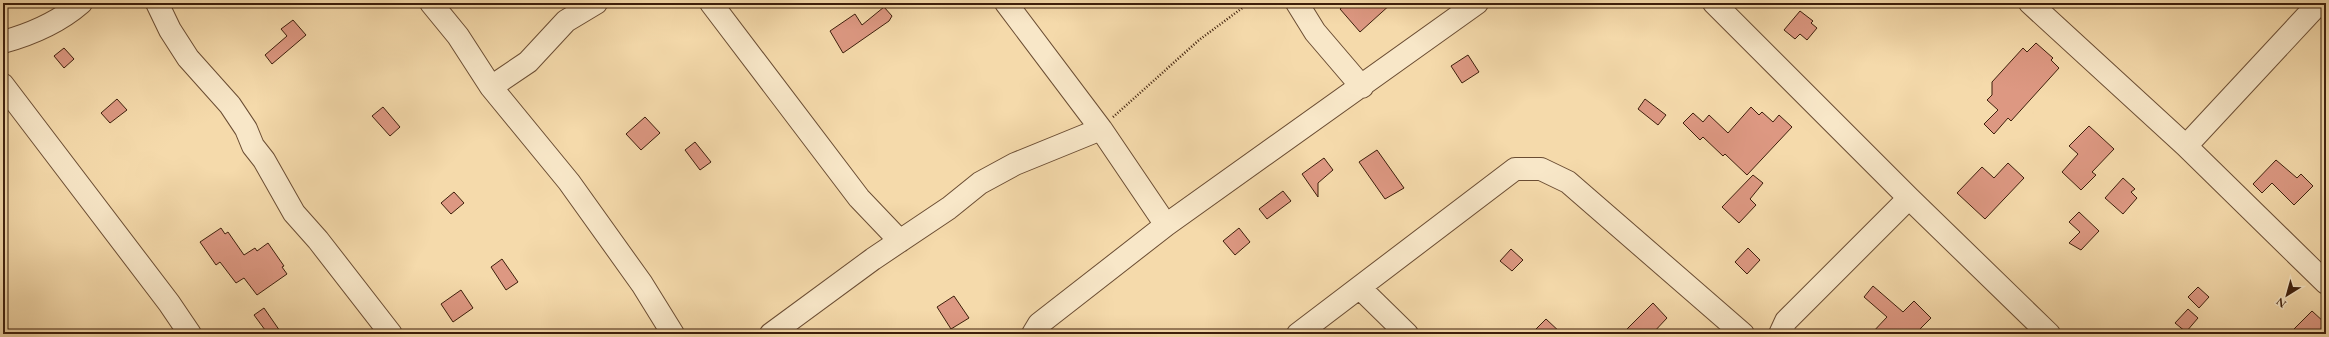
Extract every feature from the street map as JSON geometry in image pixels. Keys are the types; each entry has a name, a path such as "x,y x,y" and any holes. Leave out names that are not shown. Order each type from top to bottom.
{"street":[{"path":"3,42 28,35 65,17 81,3"},
{"path":"157,3 170,30 188,58 230,105 246,129 253,146 264,160 294,213 318,240 391,334"},
{"path":"431,3 458,36 491,87 568,182 642,284 673,334"},
{"path":"491,87 528,62 566,21 596,3"},
{"path":"711,3 859,198 900,241"},
{"path":"1006,3 1101,129 1166,225"},
{"path":"1297,3 1315,32 1362,87"},
{"path":"1032,334 1039,324 1166,225 1362,87 1477,3"},
{"path":"2030,3 2186,146 2326,283"},
{"path":"2186,146 2319,3"},
{"path":"1719,5 1909,198 2049,334"},
{"path":"3,85 169,303 190,334"},
{"path":"771,334 900,241 949,208 980,183 1015,164 1101,129"},
{"path":"1298,334 1516,169 1541,169 1568,182 1743,334"},
{"path":"1780,334 1786,321 1909,198"},
{"path":"1360,288 1407,334"}],"path":[{"path":"1101,129 1199,40 1250,3"}],"building":[{"path":"1347,3 1392,3 1360,32 1340,9"},
{"path":"884,7 892,16 889,21 843,53 830,31 855,14 862,25"},
{"path":"1800,11 1813,21 1811,23 1817,28 1807,40 1800,34 1795,39 1784,30"},
{"path":"293,20 306,35 272,64 265,55 287,36 281,29"},
{"path":"2036,43 2053,58 2051,60 2059,68 2011,121 2008,118 1994,134 1984,124 1998,110 1987,100 1992,95 1992,82 2023,48 2027,52"},
{"path":"64,48 74,59 64,68 54,56"},
{"path":"1468,55 1479,72 1462,83 1451,66"},
{"path":"117,99 127,110 110,123 101,113"},
{"path":"1645,99 1666,115 1658,125 1638,109"},
{"path":"383,107 400,127 390,136 372,116"},
{"path":"1751,107 1759,115 1762,112 1773,122 1779,115 1792,127 1747,175 1725,154 1723,156 1703,137 1700,140 1683,123 1693,113 1703,122 1709,115 1728,133"},
{"path":"645,117 660,133 641,150 626,134"},
{"path":"2089,126 2114,149 2092,172 2096,175 2081,190 2062,172 2078,154 2069,146"},
{"path":"695,142 711,162 700,170 685,150"},
{"path":"1377,150 1404,188 1385,199 1359,162"},
{"path":"1324,158 1333,170 1318,183 1318,197 1302,174"},
{"path":"2276,160 2297,178 2301,174 2313,186 2294,205 2272,183 2262,193 2253,184"},
{"path":"2008,163 2024,178 1985,219 1957,193 1982,167 1994,178"},
{"path":"1753,175 1763,183 1750,199 1756,205 1739,223 1722,207"},
{"path":"2123,178 2135,189 2131,192 2137,198 2123,214 2105,198"},
{"path":"1283,191 1291,201 1267,219 1259,209"},
{"path":"454,192 464,203 451,214 441,203"},
{"path":"2079,212 2099,231 2081,250 2069,243 2080,232 2069,222"},
{"path":"221,228 225,234 228,232 244,255 255,248 257,251 268,243 284,266 282,267 287,274 257,295 244,278 236,283 220,262 216,265 200,242"},
{"path":"1239,228 1250,242 1235,255 1223,241"},
{"path":"1748,248 1760,260 1747,274 1735,262"},
{"path":"1511,249 1523,260 1512,271 1500,261"},
{"path":"502,259 518,282 506,290 491,267"},
{"path":"1873,286 1903,312 1914,301 1931,318 1915,334 1871,334 1887,317 1864,297"},
{"path":"2198,287 2209,297 2199,308 2188,297"},
{"path":"461,290 473,308 453,322 441,304"},
{"path":"954,296 969,318 951,329 937,307"},
{"path":"1653,303 1667,318 1652,334 1622,334"},
{"path":"264,308 282,334 268,334 254,315"},
{"path":"2188,309 2198,318 2186,332 2175,323"},
{"path":"2312,311 2325,323 2321,327 2326,334 2289,334"},
{"path":"1546,319 1562,334 1531,334"}]}
